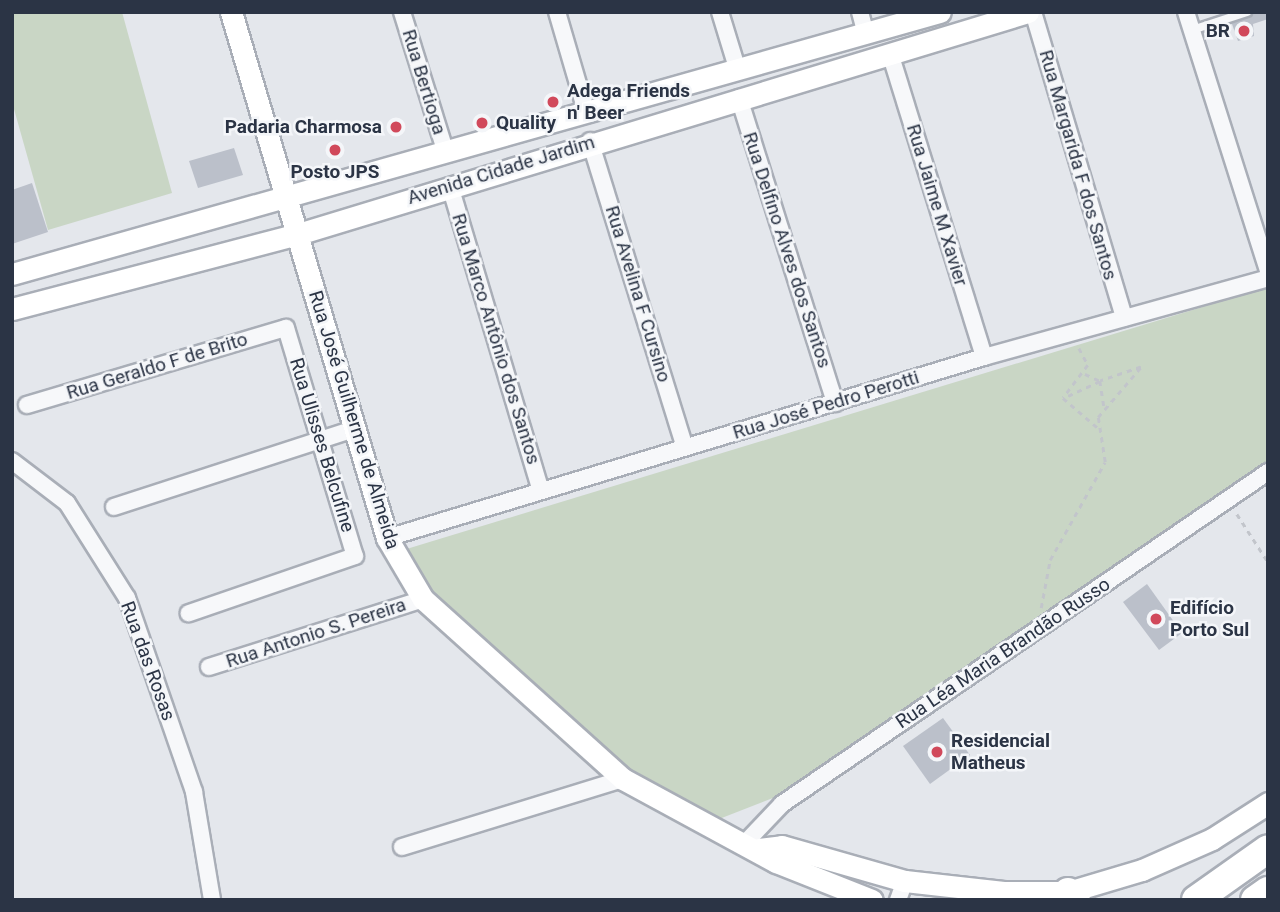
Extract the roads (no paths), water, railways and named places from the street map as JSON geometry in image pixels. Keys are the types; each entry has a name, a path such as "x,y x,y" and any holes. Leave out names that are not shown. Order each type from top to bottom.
{"highway":[{"path":"1196,900 1268,849"},
{"path":"1255,900 1268,891"}],"main road":[{"name":"Rua José Guilherme de Almeida","path":"231,12 387,538 423,600 623,779 841,895 872,900"},
{"name":"Avenida Cidade Jardim","path":"12,274 287,199 586,111 738,71 940,12"},
{"name":"Avenida Cidade Jardim","path":"12,309 298,233 590,141 1031,12"},
{"path":"525,129 534,160"},
{"name":"Rua José Guilherme de Almeida","path":"752,846 782,846 852,869 901,890 1072,896 1142,870 1212,839 1268,803"},
{"name":"Rua José Guilherme de Almeida","path":"975,900 1003,892"}],"street":[{"name":"Rua Bertioga","path":"402,12 446,152"},
{"path":"557,12 586,111"},
{"path":"720,12 738,71"},
{"path":"860,12 866,35"},
{"name":"Rua Margarida F dos Santos","path":"1031,12 1124,318"},
{"path":"1186,12 1268,271"},
{"name":"Rua Jaime M Xavier","path":"890,53 984,357"},
{"name":"Rua Delfino Alves dos Santos","path":"740,98 835,402"},
{"name":"Rua Avelina F Cursino","path":"590,141 685,447"},
{"name":"Rua Marco Antônio dos Santos","path":"450,186 541,491"},
{"name":"Rua José Pedro Perotti","path":"387,538 984,357 1268,278"},
{"name":"Rua Geraldo F de Brito","path":"27,405 286,328"},
{"name":"Rua Ulisses Belcufine","path":"189,613 355,556 286,328"},
{"path":"114,507 355,429"},
{"name":"Rua das Rosas","path":"12,461 67,503 127,598 194,792 212,900"},
{"name":"Rua Léa Maria Brandão Russo","path":"752,846 782,804 1268,472"},
{"name":"Rua Antonio S. Pereira","path":"209,667 423,600"},
{"path":"402,847 623,779"},
{"path":"841,895 852,869"}],"lane":[{"path":"1192,30 1247,12"}],"place":[{"name":"BR","path":"1244,31"},
{"name":"Adega Friends n' Beer","path":"553,102"},
{"name":"Quality","path":"482,123"},
{"name":"Padaria Charmosa","path":"396,127"},
{"name":"Posto JPS","path":"335,150"},
{"name":"Edifício Porto Sul","path":"1156,619"},
{"name":"Residencial Matheus","path":"937,752"}]}
